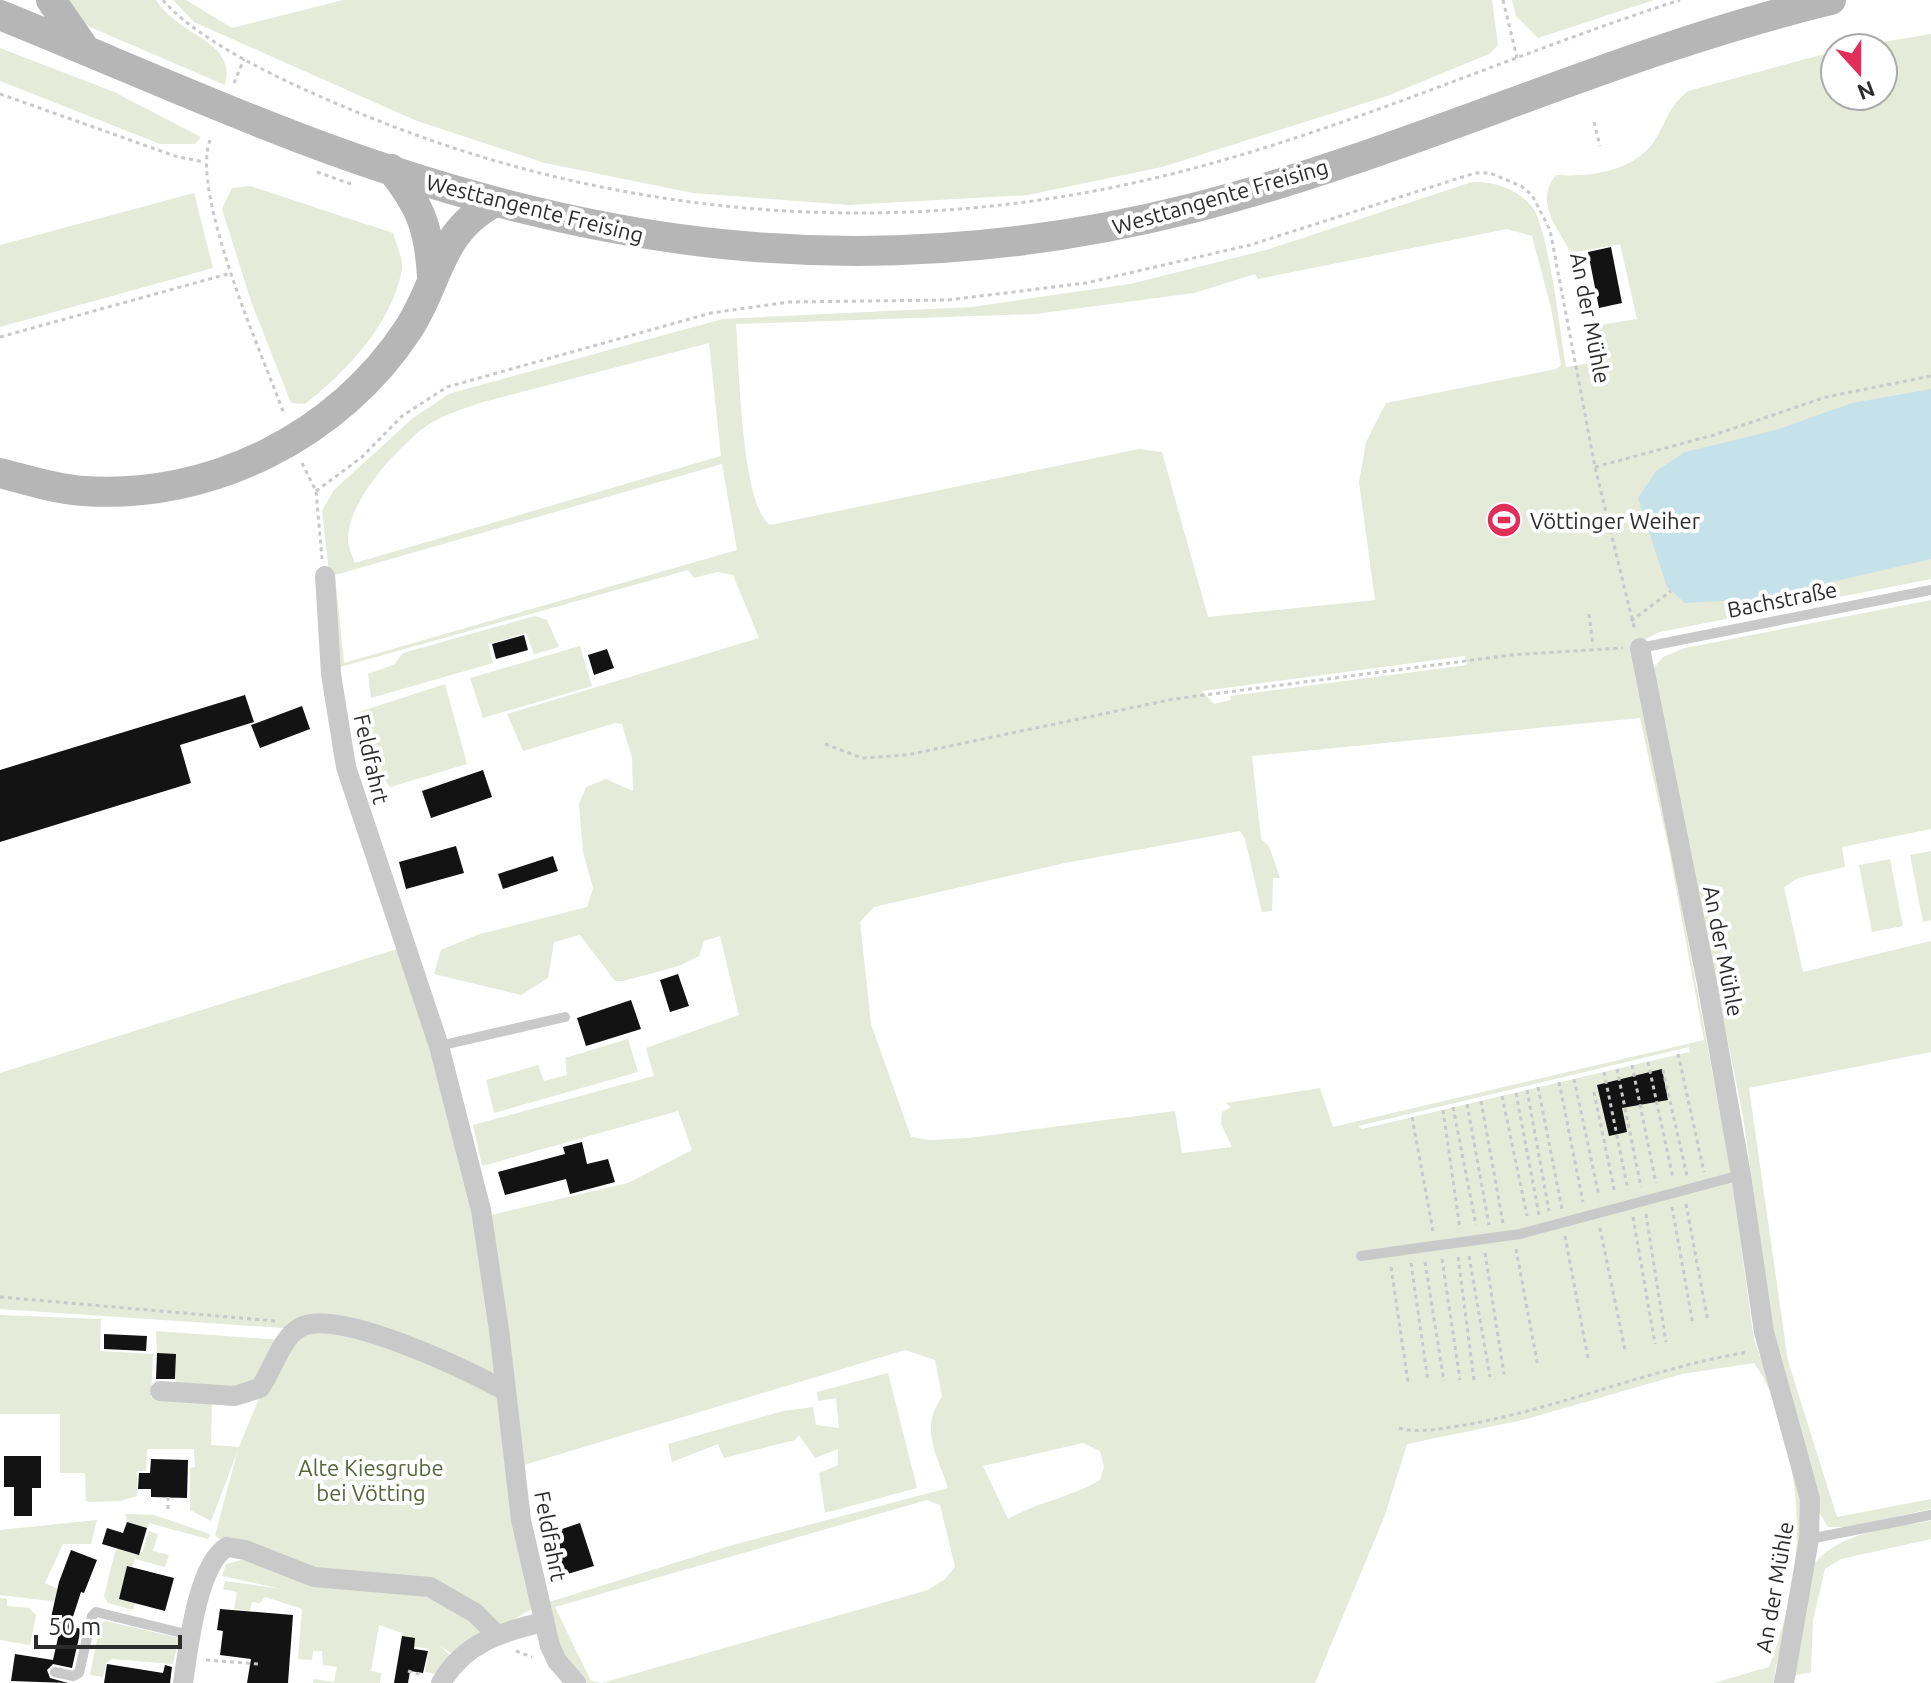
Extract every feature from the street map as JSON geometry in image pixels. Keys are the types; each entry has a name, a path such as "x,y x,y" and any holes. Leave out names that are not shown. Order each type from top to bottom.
{"main road":[{"path":"51,0 85,49"},
{"name":"Westtangente Freising","path":"0,15 268,126 495,202 657,238 805,252 958,248 1111,227 1274,185 1670,46 1831,0"},
{"path":"391,169 413,198 426,223 432,277"},
{"path":"0,473 80,491 168,489 230,470 293,439 358,390 390,355 411,326 453,234 475,212 495,202"}],"street":[{"name":"Feldfahrt","path":"325,576 331,674 346,767 439,1046 488,1248 521,1520 543,1622 557,1661 571,1678"},
{"name":"An der Mühle","path":"1640,648 1741,1175 1768,1348 1806,1477 1809,1539 1784,1683"},
{"path":"160,1391 235,1396 260,1388 289,1338 300,1328 312,1324 333,1325 417,1348 504,1390"},
{"path":"189,1678 190,1635 208,1571 216,1555 232,1547 314,1577 430,1587 475,1613 500,1642"},
{"path":"441,1683 470,1650 500,1642 543,1622"}],"lane":[{"name":"Bachstraße","path":"1640,648 1931,590"},
{"path":"439,1046 565,1017"},
{"path":"1361,1256 1550,1227 1741,1175"},
{"path":"1809,1539 1931,1515"},
{"path":"55,1672 73,1676 79,1673 92,1616 96,1612 190,1635"}],"path":[{"path":"163,0 201,34 244,59 375,120 516,168 673,201 865,214 973,210 1134,183 1278,143 1680,0"},
{"path":"1503,0 1517,58"},
{"path":"234,83 244,59"},
{"path":"0,94 178,157 205,162"},
{"path":"1594,122 1600,146"},
{"path":"210,140 205,162 207,187 231,273 293,439 316,491 325,576"},
{"path":"312,170 352,185"},
{"name":"An der Mühle","path":"316,491 362,457 402,416 447,387 711,313 789,302 948,300 1086,283 1250,245 1475,173 1490,173 1521,186 1532,195 1550,230 1595,467 1640,648"},
{"path":"0,337 231,273"},
{"path":"1595,467 1714,435 1826,397 1931,376"},
{"path":"1631,621 1671,591"},
{"path":"1589,614 1593,648"},
{"path":"825,744 862,758 907,755 1160,702 1214,694 1593,648 1640,648"},
{"path":"1678,1054 1707,1185"},
{"path":"1648,1062 1708,1322"},
{"path":"1632,1065 1676,1193"},
{"path":"1617,1069 1644,1202 1666,1342"},
{"path":"1663,1070 1693,1325"},
{"path":"1604,1072 1655,1344"},
{"path":"1574,1079 1595,1215"},
{"path":"1559,1082 1595,1215 1625,1350"},
{"path":"1538,1087 1550,1227"},
{"path":"1527,1090 1550,1227"},
{"path":"1594,1092 1618,1209"},
{"path":"1516,1093 1588,1358"},
{"path":"1502,1096 1550,1227"},
{"path":"1481,1101 1538,1367"},
{"path":"1467,1104 1473,1239 1474,1380"},
{"path":"1453,1107 1490,1377"},
{"path":"1443,1110 1504,1374"},
{"path":"1412,1117 1460,1380"},
{"path":"1423,1247 1444,1381"},
{"path":"1409,1248 1428,1381"},
{"path":"1388,1252 1408,1382"},
{"path":"0,1297 312,1324"},
{"path":"1399,1428 1416,1433 1497,1419 1700,1362 1768,1348"},
{"path":"168,1497 168,1511"},
{"path":"500,1642 528,1654 552,1672 571,1678"},
{"path":"206,1660 258,1664"}],"green space":[{"path":"62,0 156,0 178,23 215,48 223,58 225,85 90,27 71,13"},
{"path":"173,0 186,0 232,28 343,0 1492,0 1498,45 1489,54 1387,96 1162,167 1028,195 848,205 693,193 545,163 417,121 194,22"},
{"path":"1512,0 1654,0 1538,38 1516,16"},
{"path":"1931,34 1931,579 1660,632 1643,640 1637,666 1731,1173 1754,1340 1785,1425 1801,1494 1802,1555 1775,1671 1776,1683 1714,1683 1769,1667 1788,1608 1793,1579 1797,1521 1790,1462 1775,1404 1754,1363 1682,1374 1523,1420 1407,1444 1385,1515 1315,1683 602,1683 584,1683 560,1645 546,1603 729,1546 948,1488 932,1442 932,1420 942,1397 935,1360 905,1350 524,1465 491,1215 628,1183 692,1150 678,1111 482,1166 473,1125 654,1076 646,1048 739,1015 720,936 704,941 699,956 679,966 623,981 615,981 580,935 554,942 548,978 521,995 434,974 441,950 477,935 587,907 593,888 583,852 579,804 586,787 606,779 633,791 632,758 622,724 615,723 523,751 507,714 759,638 733,575 717,572 694,578 688,570 340,667 322,511 334,490 413,418 449,394 723,319 972,307 1130,284 1266,250 1472,182 1506,188 1521,196 1533,208 1549,260 1566,367 1592,363 1587,327 1637,319 1620,244 1571,253 1550,215 1547,195 1550,185 1556,175 1609,171 1633,161 1653,143 1672,109 1688,91 1819,55 1819,112 1899,112 1899,39","holes":["1507,229 1532,236 1551,308 1561,365 1556,369 1386,403 1366,442 1359,482 1375,600 1208,617 1162,452 1139,449 770,525 760,512 747,463 743,432 736,324 1035,314 1194,293 1255,274 1258,279","709,343 721,456 355,563 348,542 356,509 388,462 425,427 475,405","722,464 737,550 344,663 335,575","1465,656 1467,665 1230,696 1231,700 1214,704 1202,691","1640,718 1669,850 1704,1040 1333,1127 1320,1088 1226,1103 1231,1107 1222,1112 1221,1124 1232,1147 1182,1153 1175,1111 969,1138 930,1140 911,1137 871,1024 860,922 874,907 1065,863 1240,831 1245,839 1262,912 1272,911 1273,878 1280,878 1269,846 1261,839 1252,756","1689,1047 1690,1052 1362,1129 1358,1126","1083,1443 1100,1451 1104,1467 1100,1480 1008,1519 983,1466","927,1500 940,1505 955,1567 945,1579 928,1590 602,1683 591,1681 555,1607"]},
{"path":"0,48 114,92 201,137 195,144 160,144 0,81"},
{"path":"250,186 393,233 400,256 402,269 397,289 378,327 351,362 305,404 291,403 252,304 222,209 232,188"},
{"path":"194,193 213,268 0,327 0,245"},
{"path":"1931,600 1931,829 1842,847 1845,867 1798,878 1784,887 1803,972 1931,941 1931,1052 1749,1088 1788,1361 1837,1517 1931,1499 1931,1509 1848,1527 1828,1527 1817,1509 1774,1340 1743,1116 1652,670 1663,657 1685,648"},
{"path":"535,616 547,620 559,647 534,654 526,633 488,644 493,663 371,698 368,674 395,664 403,653"},
{"path":"580,646 592,686 483,718 470,678"},
{"path":"445,684 467,764 390,787 369,759 359,712"},
{"path":"1931,851 1931,920 1923,922 1910,855"},
{"path":"1890,859 1903,926 1872,932 1859,865"},
{"name":"Alte Kiesgrube bei Vötting","path":"400,948 436,1050 479,1227 535,1607 454,1655 439,1645 452,1657 436,1674 425,1672 429,1649 400,1644 402,1633 379,1625 371,1671 381,1673 380,1683 313,1683 314,1679 334,1682 337,1667 323,1665 322,1651 313,1651 312,1660 298,1659 302,1609 265,1597 260,1603 252,1602 250,1611 234,1609 237,1592 223,1589 225,1581 282,1589 222,1576 226,1564 245,1559 215,1535 238,1450 211,1521 190,1510 190,1468 195,1467 194,1449 147,1449 146,1471 137,1471 137,1496 120,1501 90,1502 86,1501 85,1473 60,1473 60,1414 0,1414 0,1315 101,1319 100,1351 153,1354 151,1397 212,1399 211,1445 239,1447 264,1386 241,1392 176,1388 176,1355 157,1353 156,1331 280,1340 284,1328 0,1309 0,1073"},
{"path":"628,1039 638,1072 494,1113 486,1080 538,1065 544,1081 567,1075 565,1058"},
{"path":"888,1373 917,1488 825,1513 819,1473 838,1465 838,1449 815,1458 799,1435 795,1440 724,1458 718,1444 672,1462 668,1444 783,1411 813,1407 816,1425 839,1428 836,1398 818,1401 817,1392"},
{"path":"125,1514 154,1515 210,1534 208,1539 149,1523 147,1528 127,1522"},
{"path":"97,1520 91,1544 63,1544 45,1583 62,1591 60,1602 0,1595 0,1530"},
{"path":"1931,1521 1931,1539 1841,1559 1825,1569 1813,1620 1811,1672 1791,1676 1813,1565 1837,1545 1852,1538"},
{"path":"149,1531 158,1534 153,1551 169,1555 165,1567 135,1559 132,1567 127,1566 119,1599 135,1603 133,1610 108,1603 104,1596 115,1552 120,1546 142,1552"},
{"path":"0,1598 7,1599 7,1606 29,1608 36,1615 30,1645 0,1640"},
{"path":"105,1621 179,1638 173,1664 112,1659 106,1663 103,1677 90,1675 100,1625"}],"water":[{"name":"Vöttinger Weiher","path":"1931,389 1931,559 1759,599 1685,603 1667,587 1638,498 1656,471 1685,452 1776,430 1852,403"}],"building":[{"path":"1611,247 1622,303 1599,308 1588,252"},
{"path":"524,635 528,650 496,659 492,644"},
{"path":"607,649 614,668 594,675 588,655"},
{"path":"245,695 254,722 180,745 191,783 0,842 0,770"},
{"path":"302,706 310,729 260,748 251,725"},
{"path":"483,770 492,797 431,818 422,791"},
{"path":"456,846 464,873 406,889 399,862"},
{"path":"553,856 558,871 503,889 498,874"},
{"path":"678,974 689,1006 670,1012 660,980"},
{"path":"631,1000 641,1029 586,1046 577,1018"},
{"path":"1662,1069 1668,1100 1622,1108 1627,1132 1609,1136 1597,1085"},
{"path":"582,1142 587,1164 608,1159 615,1182 570,1194 566,1179 505,1195 498,1172 565,1154 563,1147"},
{"path":"104,1334 147,1336 146,1351 104,1349"},
{"path":"157,1353 176,1354 175,1379 156,1379"},
{"path":"4,1456 41,1456 41,1488 32,1488 32,1516 14,1516 14,1487 4,1487"},
{"path":"151,1459 188,1460 187,1498 151,1497 151,1489 138,1489 139,1473 150,1473"},
{"path":"127,1522 147,1528 139,1555 102,1544 107,1528 123,1533"},
{"path":"580,1523 594,1566 561,1576 547,1534"},
{"path":"71,1550 97,1560 84,1593 81,1592 70,1626 81,1629 72,1668 53,1664 47,1670 50,1678 68,1683 11,1681 15,1654 53,1660 61,1624 50,1622 59,1582"},
{"path":"127,1566 174,1578 165,1611 119,1599"},
{"path":"220,1609 293,1615 288,1683 247,1683 251,1659 220,1655 223,1631 217,1630"},
{"path":"402,1636 415,1638 414,1649 428,1651 423,1673 410,1671 408,1683 394,1683"},
{"path":"107,1664 163,1673 165,1665 172,1667 170,1683 104,1683"}],"place":[{"name":"Vöttinger Weiher","path":"1504,520"}]}
